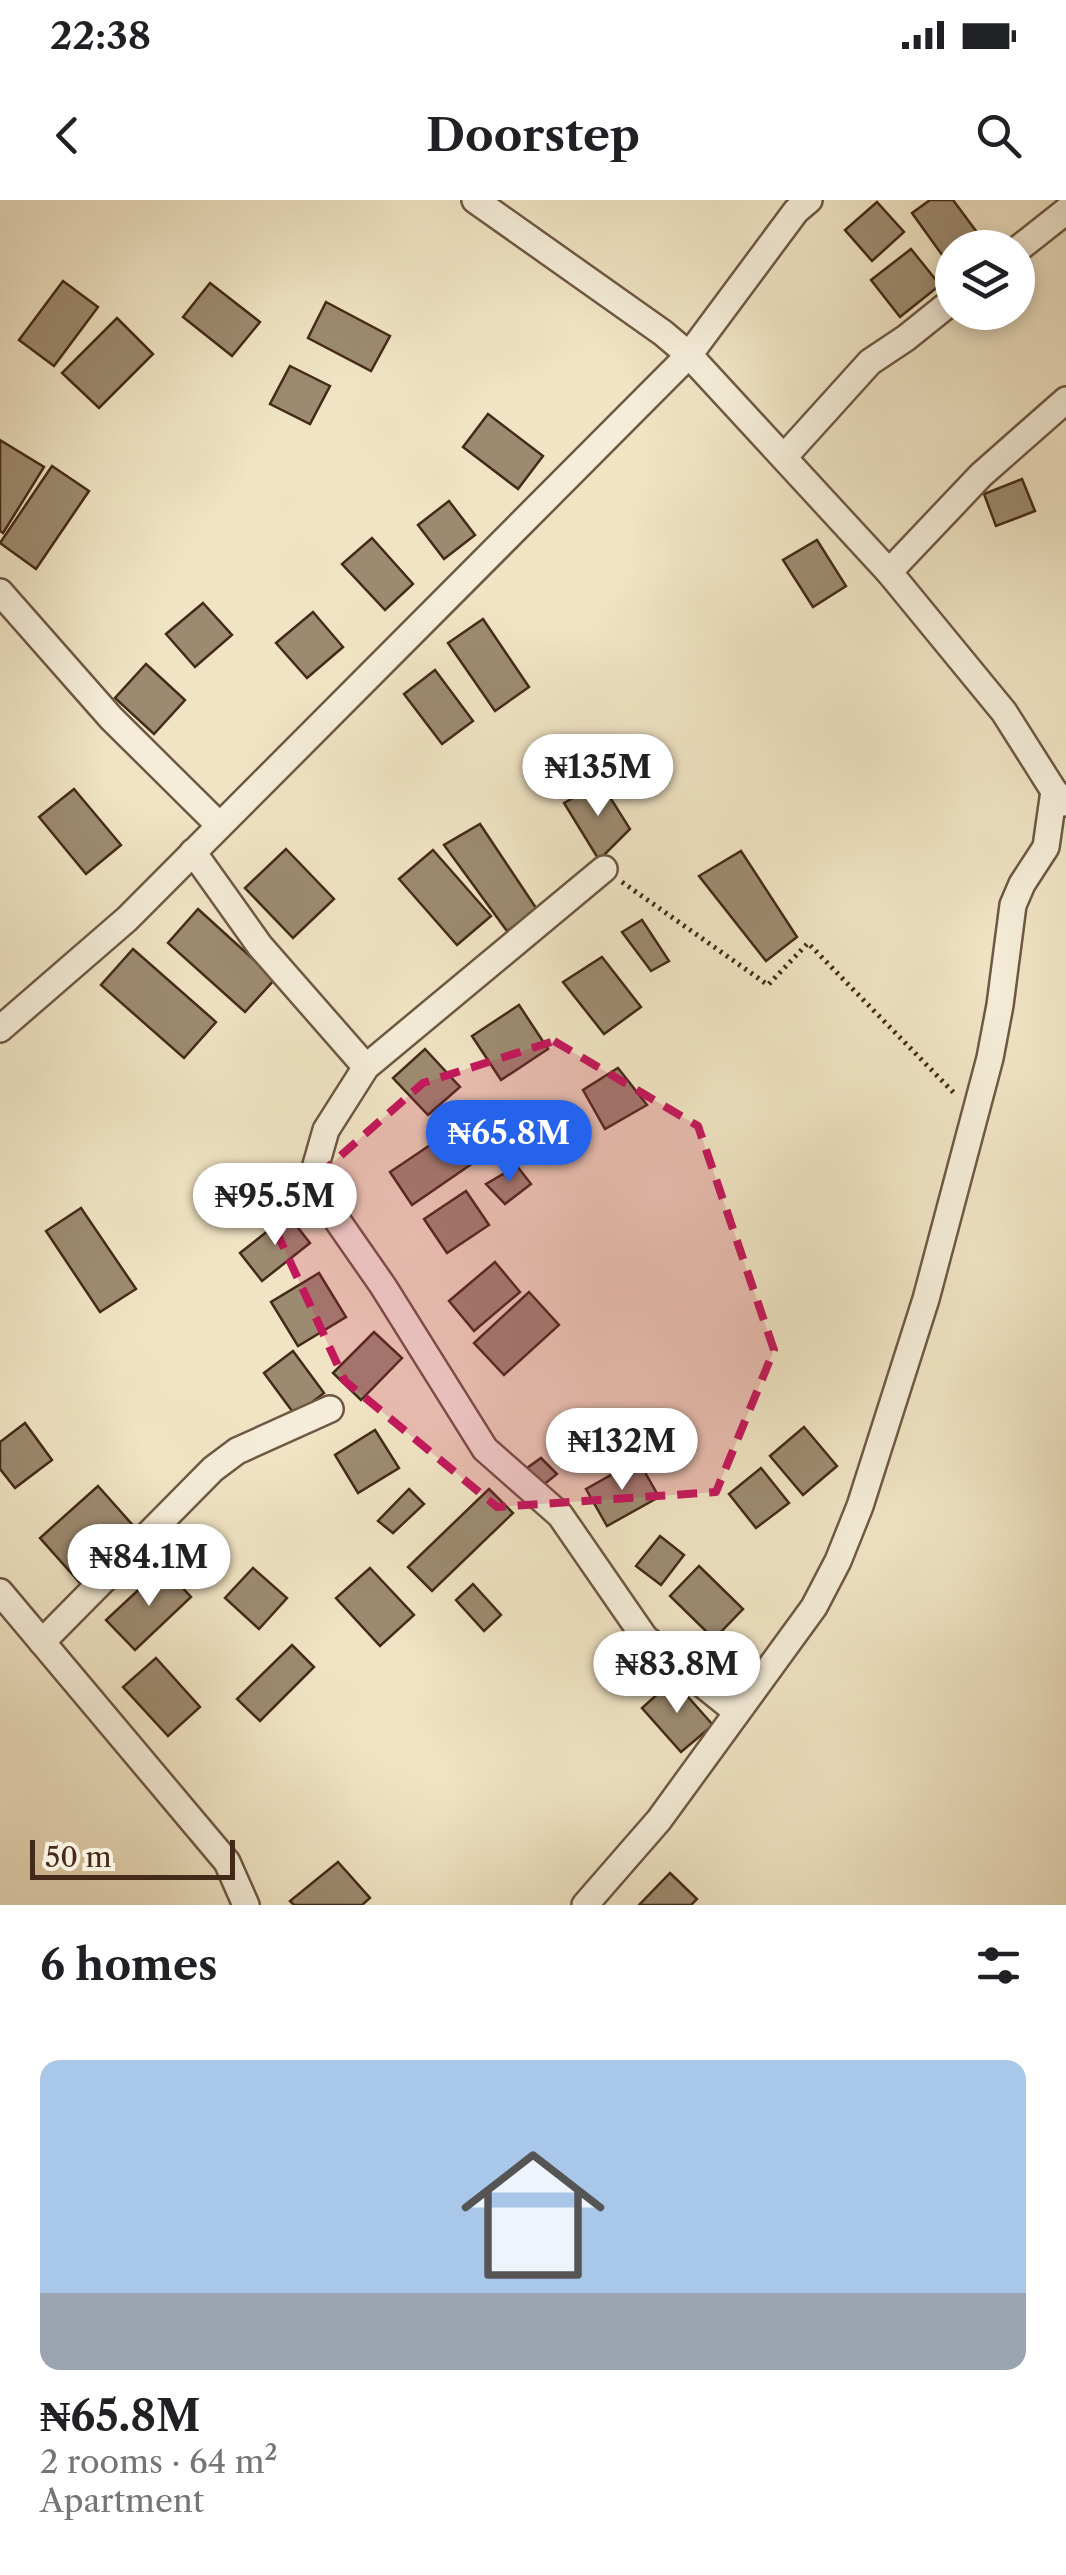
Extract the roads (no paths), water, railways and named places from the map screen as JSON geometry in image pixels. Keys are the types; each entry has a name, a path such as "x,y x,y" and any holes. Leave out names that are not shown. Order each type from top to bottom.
{"street":[{"path":"475,200 663,332 688,355 888,572 1004,712 1060,798 1056,845 1022,884 1013,905 997,1023 926,1299 860,1506 838,1561 814,1606 659,1820 584,1905"},
{"path":"0,1029 109,936 688,355 796,211 809,200"},
{"path":"1035,235 1066,210"},
{"path":"784,456 870,362 935,315"},
{"path":"888,572 981,475 1066,400"},
{"path":"0,592 111,718 219,826"},
{"path":"193,852 260,946 366,1067"},
{"path":"604,869 366,1067 326,1130 314,1172 328,1207 383,1286 484,1449 560,1515 645,1638 738,1712"},
{"path":"42,1642 237,1451 330,1409"},
{"path":"0,1592 226,1862 246,1905"}]}
